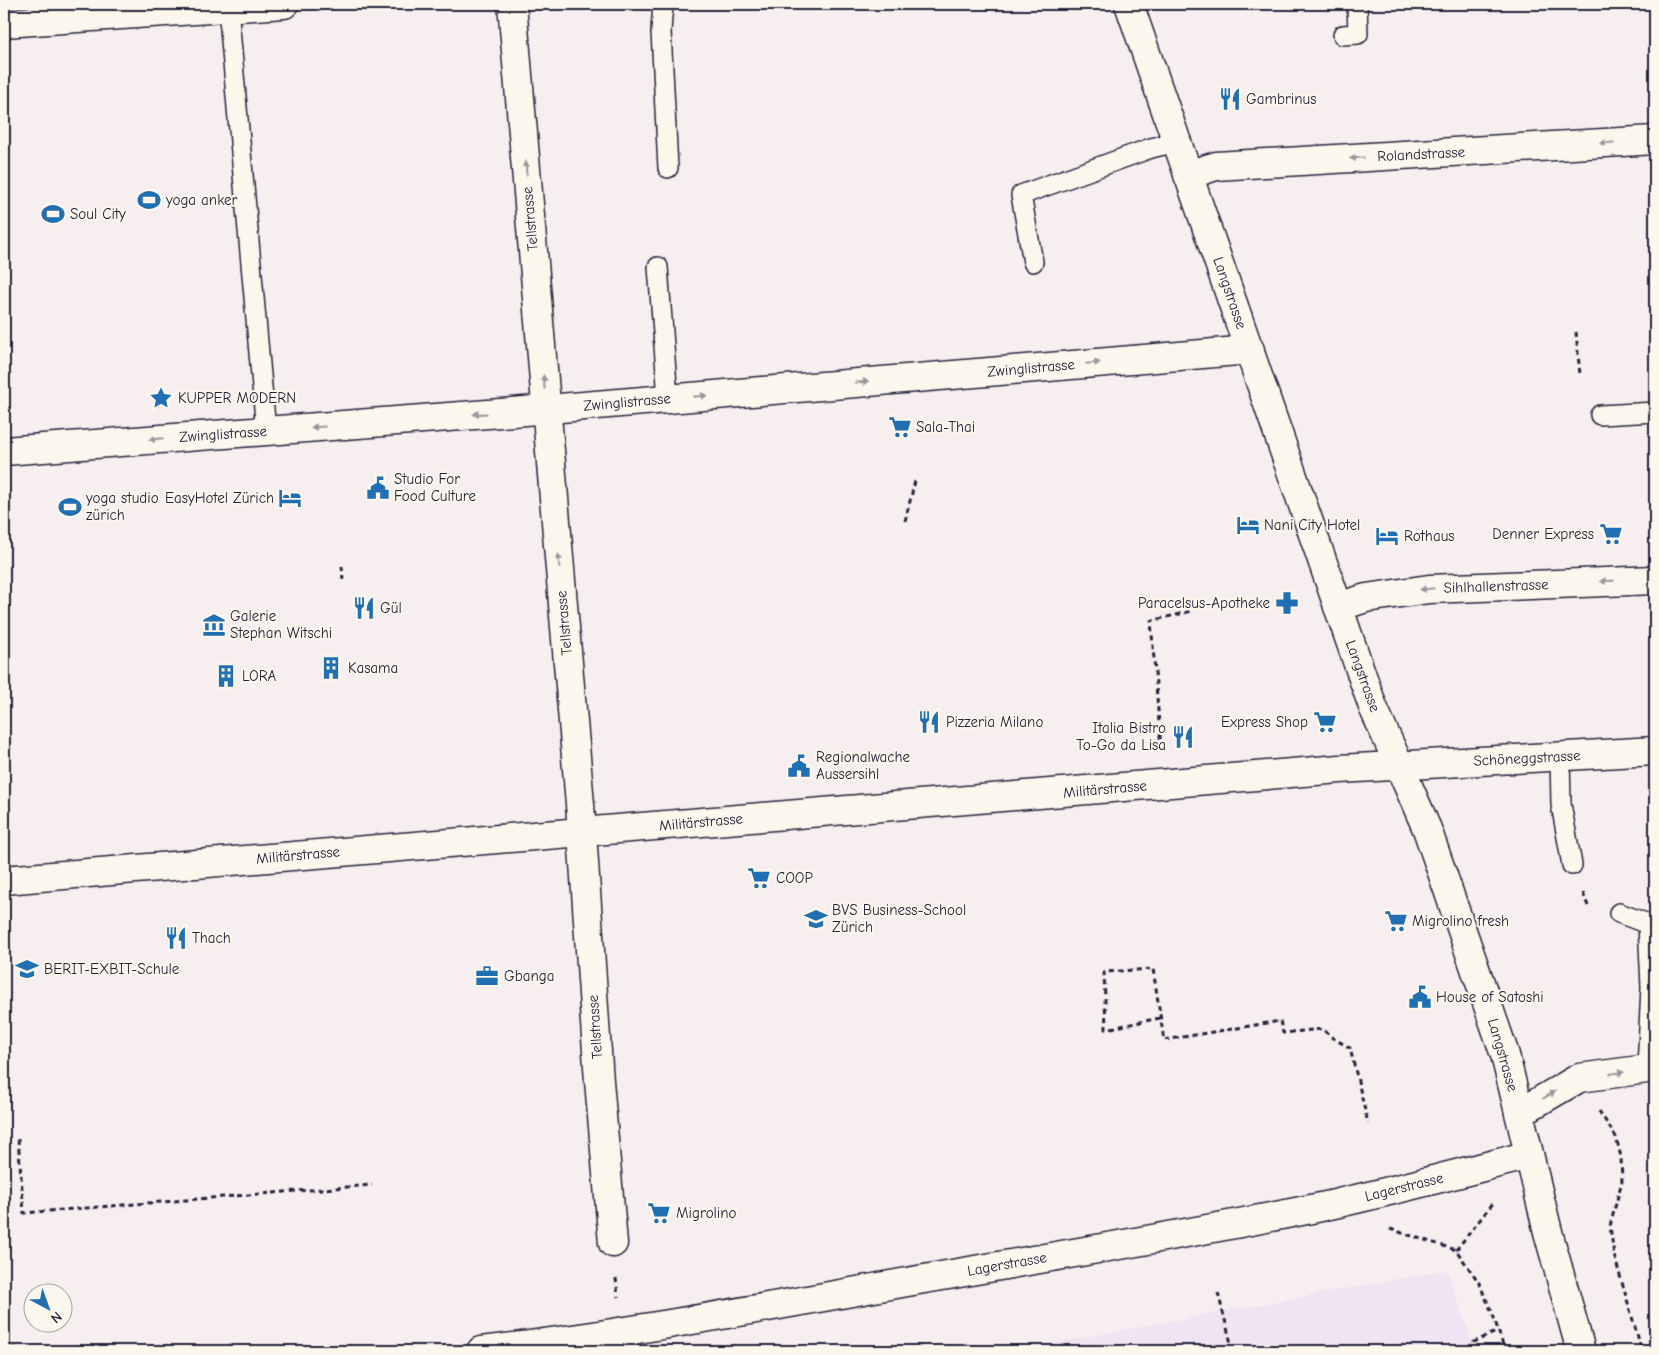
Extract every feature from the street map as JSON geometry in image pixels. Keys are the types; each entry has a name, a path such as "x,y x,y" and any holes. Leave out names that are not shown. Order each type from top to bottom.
{"street":[{"path":"4,23 284,4"},
{"name":"Tellstrasse","path":"512,4 582,832 599,1081 613,1242"},
{"name":"Langstrasse","path":"1129,4 1373,707 1427,829 1505,1055 1548,1232 1581,1351"},
{"name":"Rolandstrasse","path":"1188,175 1216,166 1655,140"},
{"name":"Zwinglistrasse","path":"4,451 546,409 1250,350"},
{"name":"Sihlhallenstrasse","path":"1338,607 1366,598 1429,589 1655,580"},
{"name":"Schöneggstrasse","path":"1399,765 1655,751"},
{"name":"Militärstrasse","path":"4,880 1399,765"},
{"path":"1519,1113 1579,1078 1651,1069"},
{"name":"Lagerstrasse","path":"481,1351 550,1343 622,1341 755,1309 1158,1238 1321,1207 1529,1155"}],"lane":[{"path":"663,4 661,31 668,168"},
{"path":"1343,35 1358,34 1357,4"},
{"path":"228,7 266,431"},
{"path":"1032,262 1021,195 1151,148 1177,142"},
{"path":"658,267 668,398"},
{"path":"1600,416 1655,412"},
{"path":"1560,756 1561,804 1572,865"},
{"path":"1619,913 1648,924 1651,987 1647,1051 1651,1069"}],"path":[{"path":"1576,332 1580,375"},
{"path":"905,521 916,481"},
{"path":"342,566 343,581"},
{"path":"1162,756 1151,621 1192,611"},
{"path":"1160,1018 1106,1029 1104,972 1153,969 1164,1040 1280,1021 1283,1033 1322,1029 1350,1048 1368,1123"},
{"path":"1594,1104 1616,1137 1621,1157 1622,1182 1610,1226 1614,1255 1642,1351"},
{"path":"18,1139 24,1213 372,1184"},
{"path":"1456,1250 1478,1281 1492,1312 1504,1351"},
{"path":"1218,1294 1233,1351"},
{"path":"1470,1351 1474,1342 1498,1331"},
{"path":"4,1344 19,1351"}],"shaded area":[{"path":"1447,1270 1475,1351 1004,1351 1065,1341"}],"place":[{"name":"Gambrinus","path":"1230,99"},
{"name":"yoga anker","path":"149,200"},
{"name":"Soul City","path":"53,214"},
{"name":"KUPPER MODERN","path":"161,398"},
{"name":"Sala-Thai","path":"900,427"},
{"name":"Studio For Food Culture","path":"378,488"},
{"name":"EasyHotel Zürich","path":"290,498"},
{"name":"yoga studio zürich","path":"70,507"},
{"name":"Nani City Hotel","path":"1248,525"},
{"name":"Denner Express","path":"1611,534"},
{"name":"Rothaus","path":"1387,536"},
{"name":"Paracelsus-Apotheke","path":"1287,603"},
{"name":"Gül","path":"364,608"},
{"name":"Galerie Stephan Witschi","path":"214,625"},
{"name":"Kasama","path":"331,668"},
{"name":"LORA","path":"226,676"},
{"name":"Pizzeria Milano","path":"929,722"},
{"name":"Express Shop","path":"1325,722"},
{"name":"Italia Bistro To-Go da Lisa","path":"1183,737"},
{"name":"Regionalwache Aussersihl","path":"799,766"},
{"name":"COOP","path":"759,878"},
{"name":"BVS Business-School Zürich","path":"816,919"},
{"name":"Migrolino fresh","path":"1396,921"},
{"name":"Thach","path":"176,938"},
{"name":"BERIT-EXBIT-Schule","path":"27,969"},
{"name":"Gbanga","path":"487,976"},
{"name":"House of Satoshi","path":"1420,997"},
{"name":"Migrolino","path":"659,1213"}]}
